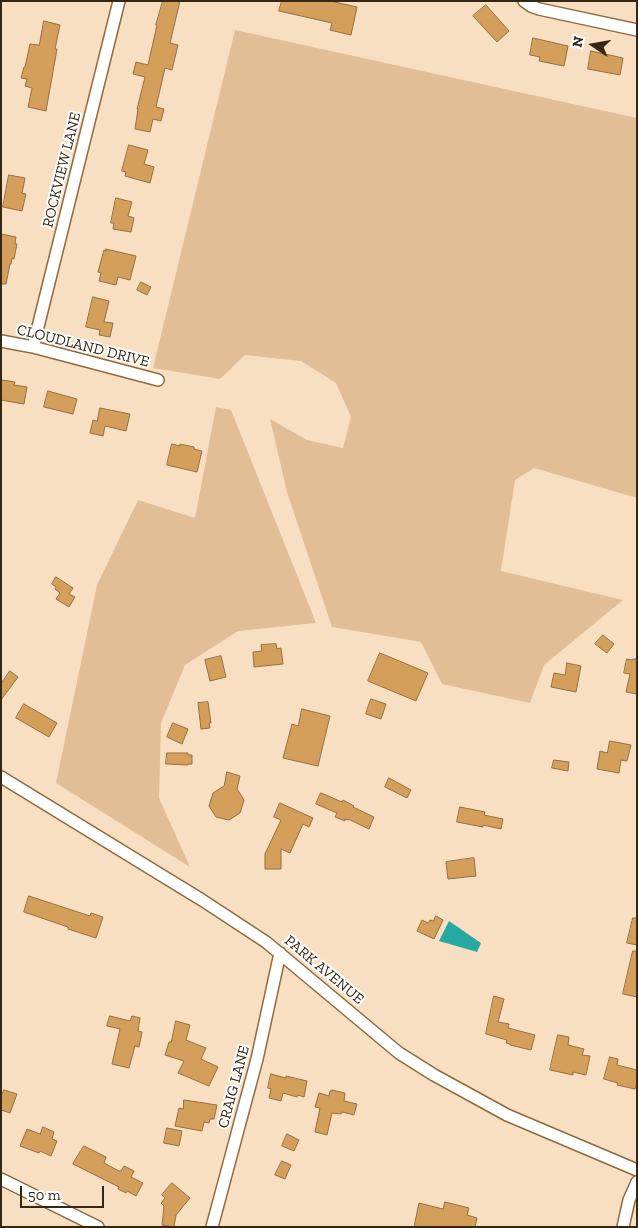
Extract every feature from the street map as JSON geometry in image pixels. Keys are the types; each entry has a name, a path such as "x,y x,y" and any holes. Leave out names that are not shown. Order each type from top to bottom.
{"street":[{"name":"ROCKVIEW LANE","path":"33,347 119,1"},
{"path":"524,1 539,9 637,30"},
{"name":"CLOUDLAND DRIVE","path":"1,341 33,347 158,380"},
{"name":"PARK AVENUE","path":"1,776 202,900 266,942 399,1053 434,1075 507,1115 637,1170"},
{"name":"CRAIG LANE","path":"212,1227 257,1059 280,953"},
{"path":"1,1179 98,1227"},
{"path":"623,1227 630,1196 637,1182"}],"shaded area":[{"path":"235,30 637,118 637,498 534,468 515,480 501,571 623,600 544,665 530,703 442,684 421,642 332,627 287,492 270,419 307,440 343,448 351,417 336,383 301,361 245,355 220,379 153,368"},
{"path":"216,407 231,410 316,623 238,631 185,665 161,723 159,798 190,867 56,783 97,585 138,500 195,518"}],"water":[{"path":"449,921 481,943 477,952 439,941"}],"building":[{"path":"163,1 180,1 170,43 178,45 172,70 165,68 156,107 164,109 161,121 153,119 150,132 135,129 137,109 145,77 133,74 136,62 148,65"},
{"path":"282,1 330,1 357,7 351,35 330,30 332,23 279,11"},
{"path":"486,5 509,31 497,42 473,16"},
{"path":"44,21 60,25 46,111 28,107 32,88 25,86 27,79 21,78 30,44 39,45"},
{"path":"533,38 568,46 564,66 539,61 540,57 530,55"},
{"path":"591,51 623,58 620,75 588,69"},
{"path":"129,145 148,150 144,164 154,167 150,183 125,176 126,172 122,171"},
{"path":"9,175 25,178 22,193 26,194 22,211 3,207"},
{"path":"116,198 132,202 128,216 134,218 131,232 113,229 114,223 111,223"},
{"path":"1,234 16,237 15,244 17,244 6,284 1,284"},
{"path":"106,249 136,256 130,280 118,277 116,285 99,281 101,273 98,272 104,250 106,251"},
{"path":"141,282 151,287 147,295 137,290"},
{"path":"93,297 109,301 104,322 113,323 110,337 99,335 100,330 86,327"},
{"path":"2,380 15,382 14,385 27,387 24,404 1,400"},
{"path":"48,391 77,399 73,414 44,407"},
{"path":"100,408 130,414 126,431 105,426 103,436 90,433 93,420 97,421"},
{"path":"172,444 194,447 194,449 202,451 197,472 167,465"},
{"path":"56,577 73,588 69,594 75,597 69,607 56,599 60,593 52,584"},
{"path":"603,635 614,644 607,653 595,644"},
{"path":"276,644 277,649 281,648 283,664 254,667 253,652 262,651 261,645"},
{"path":"380,653 428,673 416,701 368,681"},
{"path":"221,656 226,677 210,681 205,660"},
{"path":"627,659 637,659 637,694 626,692 630,674 624,673"},
{"path":"567,663 581,666 576,692 551,687 554,673 565,675"},
{"path":"10,671 18,677 1,700 1,684"},
{"path":"371,699 386,704 381,719 366,714"},
{"path":"208,702 210,728 201,729 198,703"},
{"path":"24,704 57,723 49,737 16,718"},
{"path":"302,709 330,716 318,766 283,758 292,724 298,726"},
{"path":"173,723 188,729 182,744 167,737"},
{"path":"610,741 631,745 627,761 621,760 619,773 597,769 600,751 607,753"},
{"path":"167,753 188,753 188,755 192,755 192,764 166,764"},
{"path":"554,760 569,762 568,771 552,768"},
{"path":"227,772 240,776 237,789 244,800 240,813 229,820 216,817 209,806 213,793 224,786"},
{"path":"389,778 411,790 407,798 385,787"},
{"path":"321,793 342,802 343,800 374,817 369,829 348,819 345,819 345,821 335,817 337,813 316,804"},
{"path":"280,803 313,818 309,827 303,824 290,853 281,849 281,869 265,869 265,854 281,820 274,817"},
{"path":"460,807 485,812 484,815 503,819 501,829 457,822"},
{"path":"474,858 476,876 448,879 446,862"},
{"path":"29,896 90,916 91,913 103,917 96,938 24,912"},
{"path":"436,916 443,920 434,939 417,931 422,920 428,923 430,920 433,921"},
{"path":"633,918 637,918 637,945 627,943"},
{"path":"633,951 637,951 637,997 623,994"},
{"path":"494,996 504,999 498,1022 509,1024 508,1028 535,1035 531,1050 510,1045 506,1043 507,1040 486,1034"},
{"path":"110,1016 130,1021 132,1016 140,1018 138,1031 142,1032 139,1047 135,1046 129,1068 112,1064 120,1029 107,1026"},
{"path":"176,1021 190,1025 186,1040 206,1048 201,1059 218,1067 209,1086 178,1073 184,1061 165,1055 169,1042 171,1042"},
{"path":"558,1035 569,1037 568,1045 584,1049 582,1055 590,1056 586,1075 573,1072 573,1075 550,1070"},
{"path":"610,1057 618,1059 617,1065 637,1070 635,1089 617,1085 618,1083 604,1079"},
{"path":"271,1074 307,1081 304,1097 283,1093 281,1101 269,1098 271,1089 268,1088"},
{"path":"4,1090 17,1094 10,1113 1,1110 1,1097"},
{"path":"332,1090 345,1093 344,1101 357,1104 354,1115 342,1112 341,1114 332,1113 327,1135 315,1132 320,1108 315,1107 319,1093 329,1096"},
{"path":"184,1100 217,1105 214,1119 210,1119 209,1123 204,1122 202,1131 175,1126 179,1108 183,1109"},
{"path":"43,1127 54,1132 52,1139 57,1141 51,1156 20,1146 27,1129 40,1134"},
{"path":"167,1128 182,1131 179,1146 164,1143"},
{"path":"287,1134 299,1140 294,1151 282,1146"},
{"path":"84,1146 106,1157 104,1163 119,1171 124,1166 134,1171 131,1177 143,1183 136,1196 118,1189 119,1187 73,1164"},
{"path":"282,1161 291,1165 285,1179 275,1175"},
{"path":"172,1183 190,1198 176,1215 174,1227 162,1225 164,1206 161,1203 165,1198 162,1195"},
{"path":"445,1202 469,1208 467,1215 477,1218 475,1227 414,1227 419,1203 443,1209"}]}
